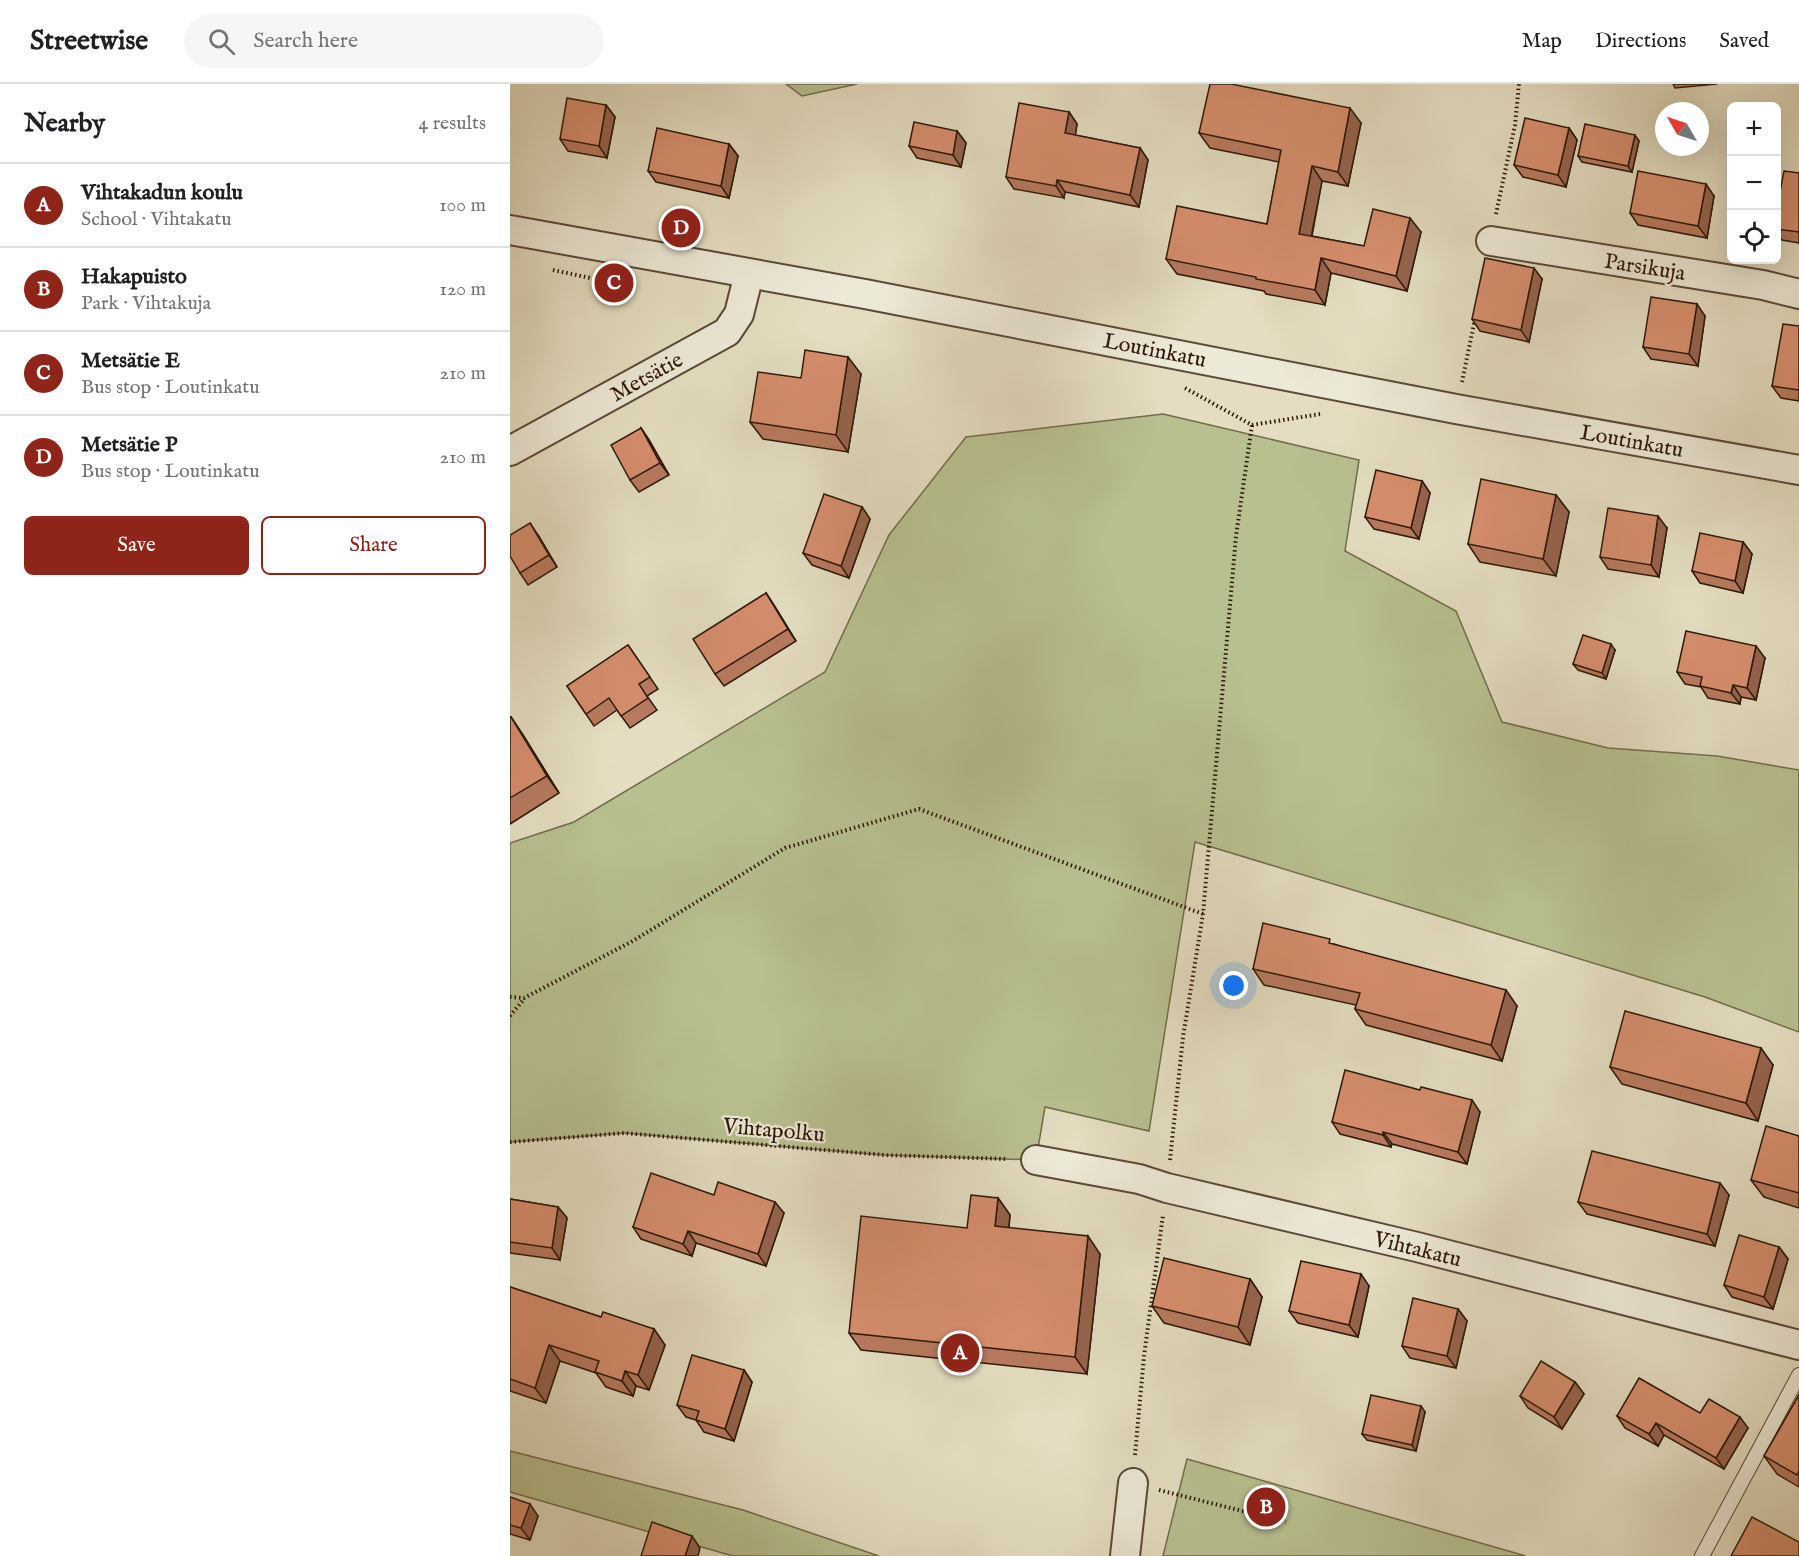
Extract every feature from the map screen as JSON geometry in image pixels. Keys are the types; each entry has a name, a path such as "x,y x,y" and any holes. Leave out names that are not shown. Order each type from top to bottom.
{"street":[{"name":"Loutinkatu","path":"510,231 877,296 1456,409 1799,470"},
{"name":"Parsikuja","path":"1491,241 1763,285 1799,294"},
{"name":"Metsätie","path":"510,451 727,332 739,314 749,274"},
{"name":"Vihtakatu","path":"1036,1160 1139,1179 1167,1188 1426,1250 1799,1346"},
{"path":"1125,1556 1133,1483"}],"lane":[{"path":"1702,1556 1799,1375"}],"path":[{"path":"1286,1522 1133,1483 1144,1356 1167,1188 1183,1037 1203,914 1236,536 1252,425 1326,413"},
{"path":"510,1016 524,998 631,942 785,848 919,809 1203,914"},
{"path":"510,997 524,998"},
{"name":"Vihtapolku","path":"510,1143 624,1133 884,1155 1036,1160"}],"green space":[{"path":"786,84 857,84 802,96"},
{"path":"1163,414 1359,460 1345,551 1456,611 1502,722 1608,748 1717,756 1799,770 1799,1032 1705,997 1195,842 1149,1131 1045,1107 1036,1160 884,1155 624,1133 510,1142 510,843 574,822 825,672 889,535 966,437"},
{"path":"510,1451 743,1510 879,1556 733,1556 510,1492"},
{"path":"1187,1459 1526,1556 1163,1556"}],"building":[{"path":"1210,84 1231,84 1350,108 1338,172 1312,166 1299,234 1364,246 1373,209 1410,218 1396,276 1321,258 1315,290 1166,259 1177,206 1267,224 1281,150 1199,133"},
{"path":"567,98 606,105 599,146 560,139"},
{"path":"1019,103 1069,112 1065,133 1140,148 1130,195 1057,180 1056,186 1006,177"},
{"path":"1525,118 1569,128 1558,175 1514,165"},
{"path":"914,122 957,131 953,155 909,146"},
{"path":"1585,124 1635,135 1628,166 1578,156"},
{"path":"657,128 729,144 721,186 648,171"},
{"path":"1638,171 1706,184 1698,226 1630,213"},
{"path":"1784,171 1799,173 1799,232 1781,230 1781,186"},
{"path":"1485,258 1534,268 1521,330 1472,319"},
{"path":"1651,297 1697,304 1689,354 1643,347"},
{"path":"1783,324 1799,326 1799,390 1772,386"},
{"path":"805,350 848,357 836,435 750,422 758,372 801,378"},
{"path":"641,428 660,463 630,480 611,445"},
{"path":"1376,470 1422,481 1411,528 1365,517"},
{"path":"1481,479 1556,495 1543,559 1468,544"},
{"path":"824,494 862,507 841,566 803,553"},
{"path":"1608,508 1658,516 1651,565 1600,557"},
{"path":"530,523 549,555 520,573 510,556 510,535"},
{"path":"1700,533 1743,542 1735,581 1692,571"},
{"path":"766,593 788,629 715,674 693,639"},
{"path":"1686,631 1756,646 1747,688 1733,685 1731,693 1700,686 1702,677 1677,672"},
{"path":"1583,635 1611,644 1602,673 1573,664"},
{"path":"628,645 650,677 639,684 648,698 621,716 609,698 586,714 567,686"},
{"path":"510,717 547,776 510,798"},
{"path":"1263,923 1330,939 1329,943 1506,990 1491,1045 1355,1009 1360,993 1253,969"},
{"path":"1625,1011 1761,1048 1746,1103 1610,1067"},
{"path":"1345,1070 1420,1090 1421,1087 1472,1100 1458,1152 1383,1132 1383,1135 1332,1122"},
{"path":"1766,1126 1799,1136 1799,1193 1751,1180"},
{"path":"1592,1151 1720,1183 1707,1234 1578,1202"},
{"path":"651,1173 714,1195 718,1182 775,1202 758,1254 688,1231 683,1244 633,1227"},
{"path":"971,1195 998,1198 995,1226 1088,1236 1075,1357 849,1333 861,1216 967,1228"},
{"path":"510,1199 558,1207 552,1248 510,1242"},
{"path":"1739,1235 1779,1247 1764,1297 1724,1285"},
{"path":"1164,1258 1250,1279 1238,1327 1152,1306"},
{"path":"1301,1261 1361,1274 1349,1325 1289,1311"},
{"path":"510,1287 601,1317 603,1312 654,1329 638,1375 625,1371 622,1381 595,1372 599,1361 549,1345 535,1388 510,1379"},
{"path":"1413,1298 1458,1309 1447,1356 1402,1346"},
{"path":"692,1355 744,1370 725,1429 696,1420 699,1411 677,1405"},
{"path":"1541,1361 1575,1382 1554,1417 1520,1396"},
{"path":"1639,1378 1700,1413 1709,1399 1740,1417 1716,1458 1656,1423 1649,1434 1617,1416"},
{"path":"1371,1395 1421,1406 1412,1445 1362,1434"},
{"path":"1799,1395 1799,1471 1797,1475 1764,1456"},
{"path":"510,1497 530,1504 521,1528 510,1525"},
{"path":"1752,1517 1799,1542 1799,1556 1731,1556"},
{"path":"652,1522 692,1536 685,1556 641,1556"}],"place":[{"name":"Metsätie P","path":"681,228"},
{"name":"Metsätie E","path":"614,283"},
{"name":"Vihtakadun koulu","path":"960,1353"},
{"name":"Hakapuisto","path":"1266,1507"}]}
